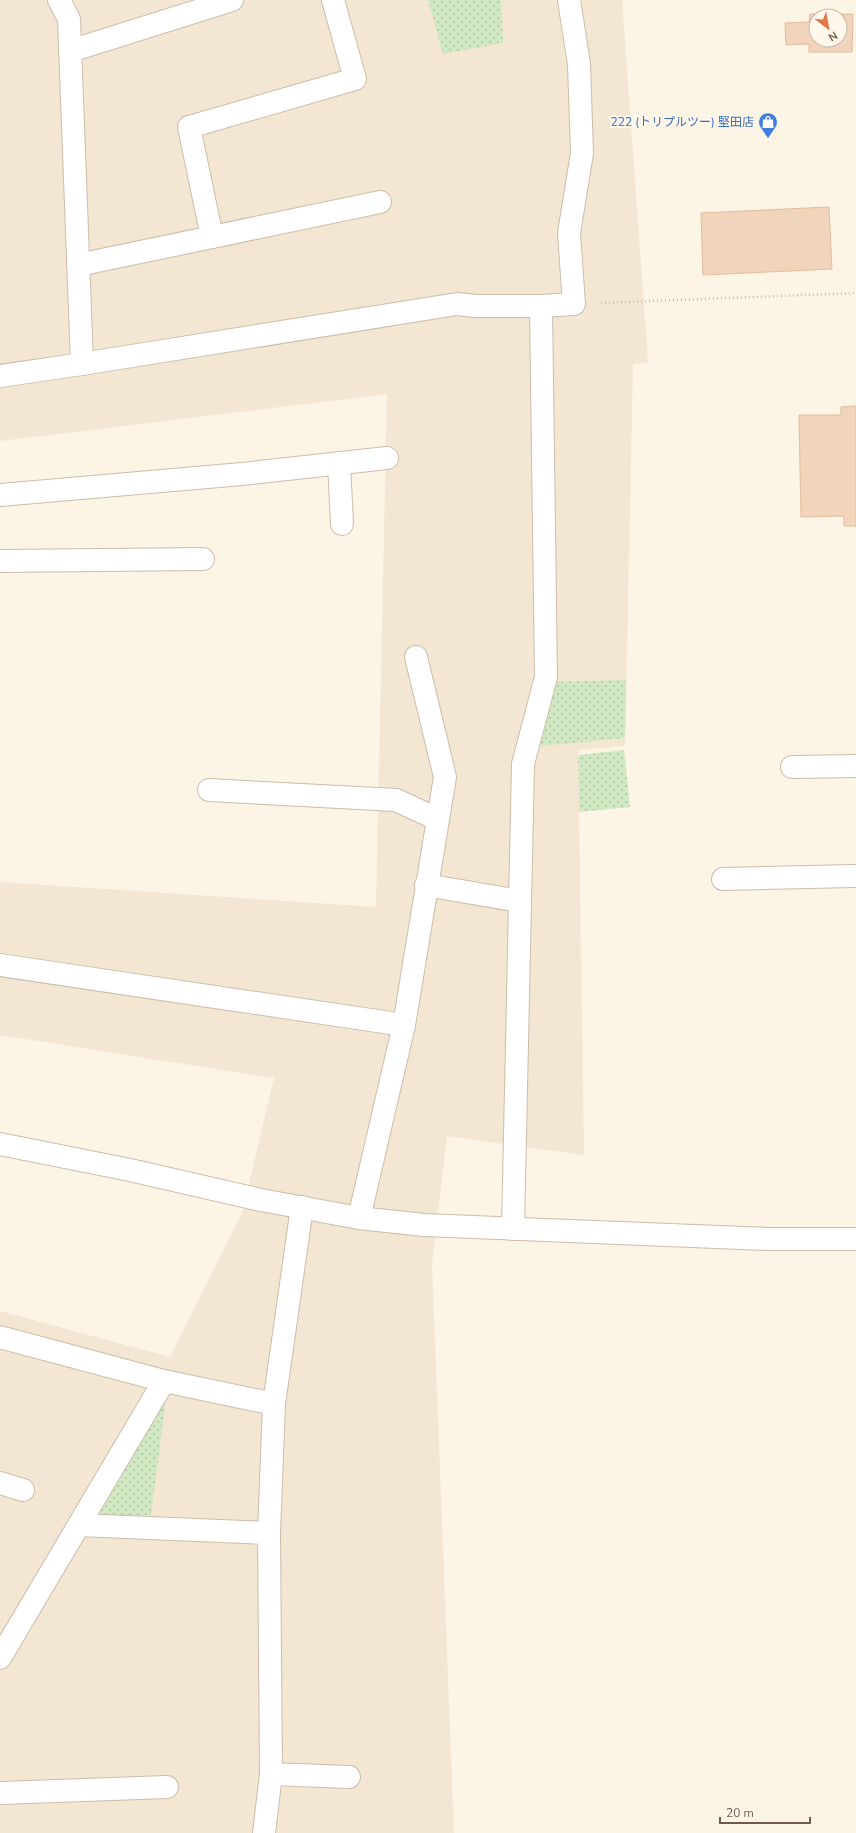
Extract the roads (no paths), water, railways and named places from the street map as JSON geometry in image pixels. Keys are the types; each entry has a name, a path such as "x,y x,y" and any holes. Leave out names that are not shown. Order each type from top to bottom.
{"street":[{"path":"59,0 69,19 82,364"},
{"path":"70,51 232,0"},
{"path":"212,238 189,127 355,79 333,0"},
{"path":"0,376 457,304 476,306 541,306 574,304 569,233 582,153 579,64 569,0"},
{"path":"78,265 380,202"},
{"path":"513,1229 523,764 546,677 541,306"},
{"path":"0,495 242,474 387,458"},
{"path":"339,463 342,524"},
{"path":"0,561 203,559"},
{"path":"359,1218 404,1024 445,777 416,657"},
{"path":"792,767 856,766"},
{"path":"209,790 396,800 438,819"},
{"path":"723,879 856,876"},
{"path":"426,885 519,901"},
{"path":"0,965 404,1024"},
{"path":"0,1144 130,1170 261,1200 359,1218 424,1225 513,1229 767,1239 856,1239"},
{"path":"264,1833 271,1774 269,1533 274,1404 302,1207"},
{"path":"0,1337 164,1381 274,1404"},
{"path":"1,1655 164,1381"},
{"path":"0,1483 23,1490"},
{"path":"79,1525 269,1533"},
{"path":"271,1774 349,1777"},
{"path":"0,1791 167,1787"}],"place":[{"name":"222 (トリプルツー) 堅田店","path":"768,139"}]}
